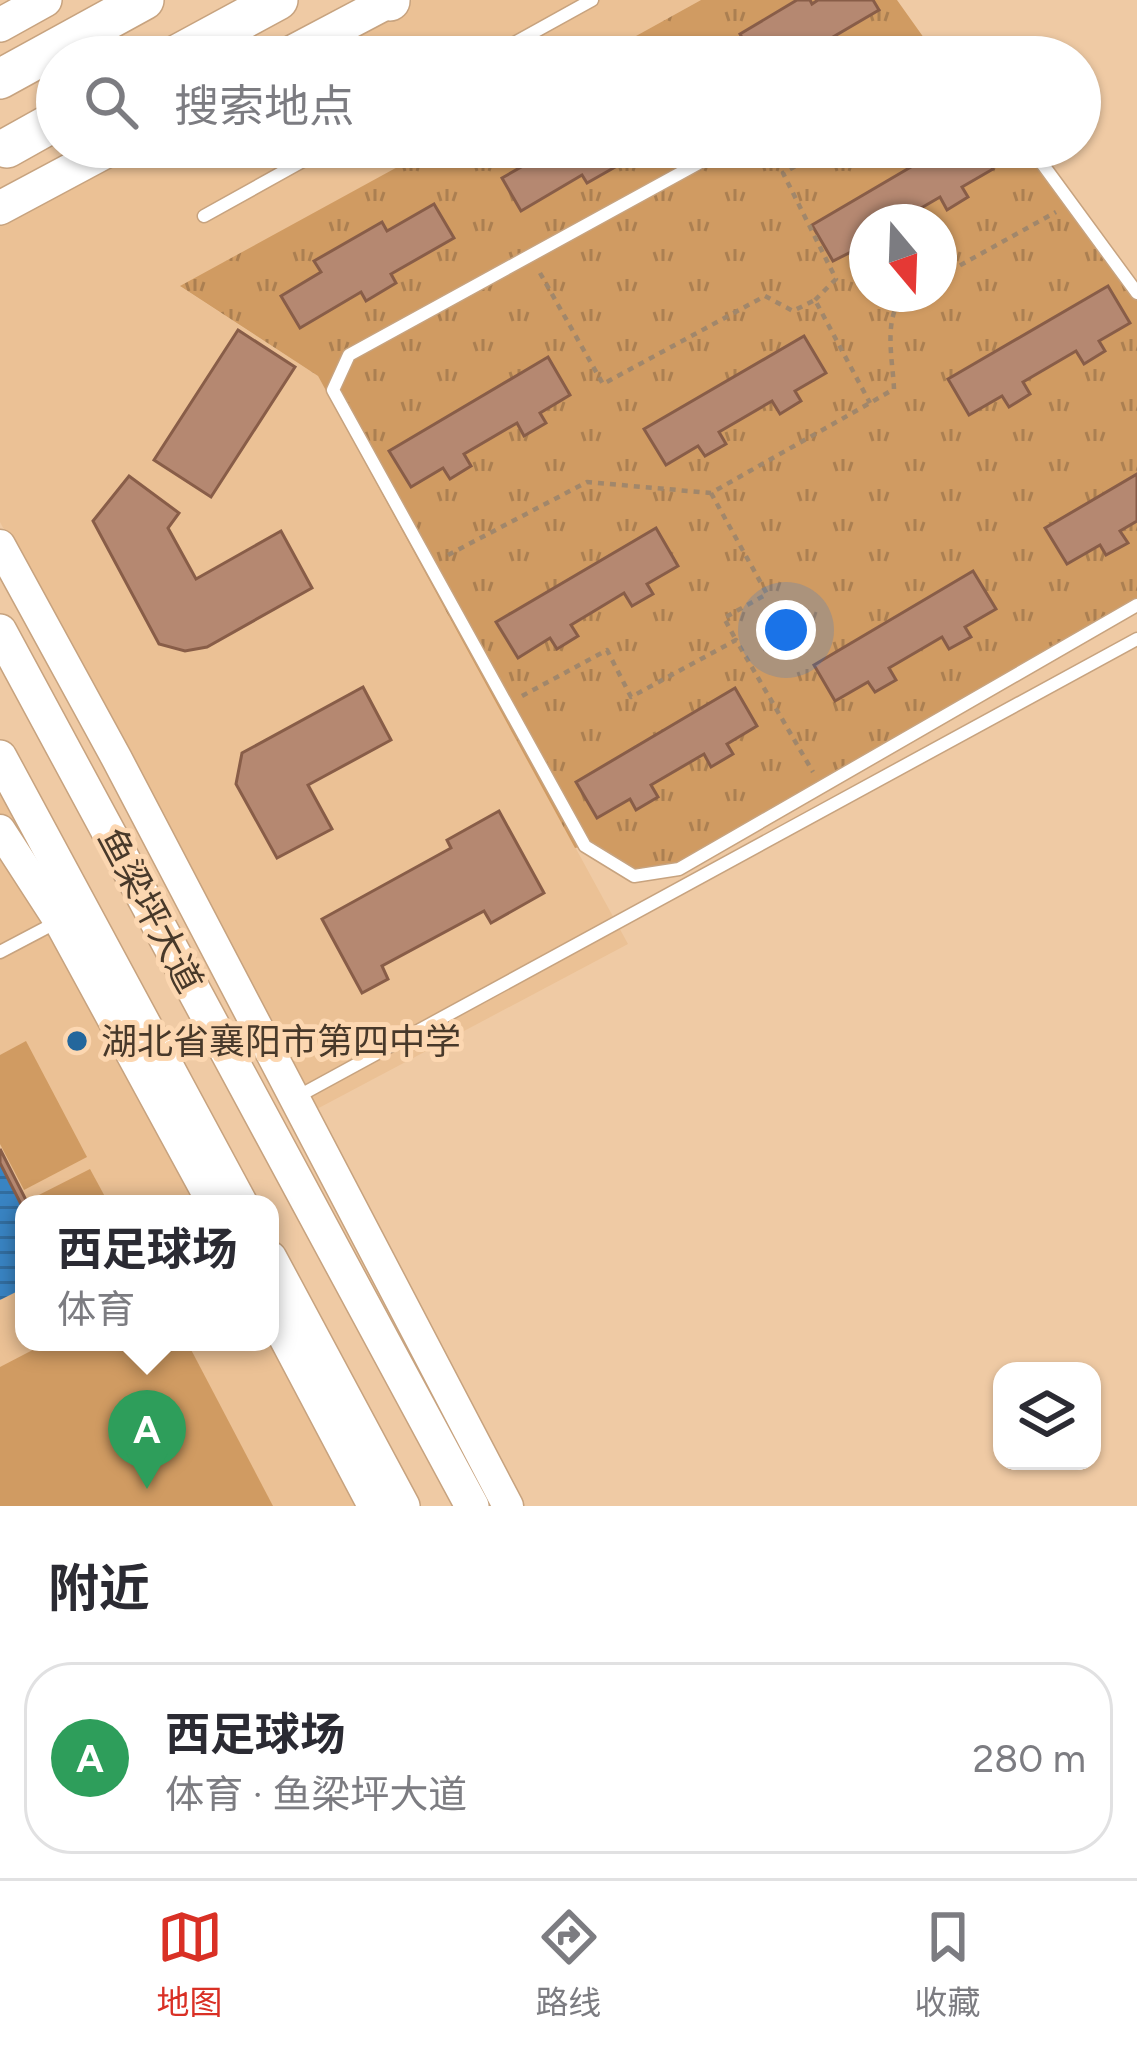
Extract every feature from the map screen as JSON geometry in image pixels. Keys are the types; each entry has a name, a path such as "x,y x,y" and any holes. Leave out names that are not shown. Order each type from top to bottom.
{"highway":[{"path":"78,36 144,0"},
{"path":"212,36 278,0"},
{"path":"0,79 36,59"},
{"path":"7,148 36,132"}],"main road":[{"path":"0,25 45,0"},
{"path":"322,36 390,0"},
{"path":"0,208 75,168"},
{"name":"鱼梁坪大道","path":"0,631 472,1506"},
{"name":"鱼梁坪大道","path":"0,757 236,1195"},
{"path":"279,1275 403,1506"}],"street":[{"path":"0,545 117,758 508,1506"},
{"path":"0,830 59,921 208,1195"},
{"path":"279,1328 374,1506"}],"lane":[{"path":"527,36 592,0"},
{"path":"204,216 290,168"},
{"path":"690,168 350,355 333,390 585,845 634,876 680,869 1137,605"},
{"path":"1046,168 1137,293"},
{"path":"292,1099 1137,639"},
{"path":"852,769 863,789"},
{"path":"0,952 59,921"}],"path":[{"path":"530,256 603,384 765,296 793,311 815,300 836,279 783,173 792,168"},
{"path":"957,267 1072,203"},
{"path":"815,300 870,403"},
{"path":"429,565 587,482 711,493 894,389 892,312"},
{"path":"711,493 767,594 724,618 822,787"},
{"path":"506,704 607,650 631,697 736,640"}],"shaded area":[{"path":"412,0 701,0 636,36 344,36"},
{"path":"92,168 396,168 181,287 318,376 628,944 315,1110 0,522 0,216"},
{"name":"湖北省襄阳市第四中学","path":"0,757 236,1195 15,1195 15,1351 279,1351 279,1275 403,1506 0,1506"}],"green space":[{"path":"701,0 897,0 923,36 636,36"},
{"path":"396,168 1045,168 1137,293 1137,602 679,869 634,876 585,846 575,848 318,376 180,286"},
{"path":"26,1041 87,1157 24,1190 0,1144 0,1055"},
{"path":"90,1169 104,1195 39,1195"},
{"path":"31,1351 192,1351 273,1506 0,1506 0,1367"}],"water":[{"path":"0,1163 16,1195 15,1292 0,1300"}],"building":[{"path":"797,0 812,4 873,0 879,10 835,36 740,34"},
{"path":"519,168 613,168 587,183 582,175 521,211 502,178"},
{"path":"909,168 993,169 962,187 968,197 957,204 944,204 940,197 928,204 849,204 849,253 833,261 812,225"},
{"path":"434,204 454,238 391,274 396,283 366,301 361,292 300,328 281,296 321,272 314,261 382,222 387,231"},
{"path":"1108,286 1130,323 1099,341 1105,351 1084,364 1076,351 1023,382 1030,394 1009,407 1002,396 969,415 948,379"},
{"path":"238,330 295,367 211,497 154,460"},
{"path":"804,336 826,373 795,391 801,401 780,414 772,401 719,432 726,444 705,456 698,446 666,465 644,429"},
{"path":"548,357 570,395 540,413 546,423 524,436 517,423 464,454 471,466 450,479 443,468 411,487 389,451"},
{"path":"1137,474 1137,521 1120,531 1128,543 1106,555 1100,545 1067,564 1045,528"},
{"path":"129,476 179,513 168,528 196,579 281,531 312,588 207,647 185,651 159,644 93,521"},
{"path":"656,528 678,566 647,584 653,594 632,606 624,593 571,625 578,636 557,649 550,638 518,658 496,622"},
{"path":"973,571 996,609 965,627 971,637 949,649 942,637 889,668 896,680 875,692 868,682 835,701 814,665"},
{"path":"363,687 391,740 308,785 332,829 277,858 236,784 242,753"},
{"path":"735,688 757,726 727,744 733,754 711,767 704,754 651,785 658,797 636,810 630,799 597,818 576,782"},
{"path":"499,811 544,893 491,923 484,911 382,966 388,979 362,993 322,919 451,848 447,840"},
{"path":"0,1149 23,1195 16,1195 0,1163"}],"place":[{"name":"湖北省襄阳市第四中学","path":"77,1041"},
{"name":"西足球场","path":"147,1489"}]}
